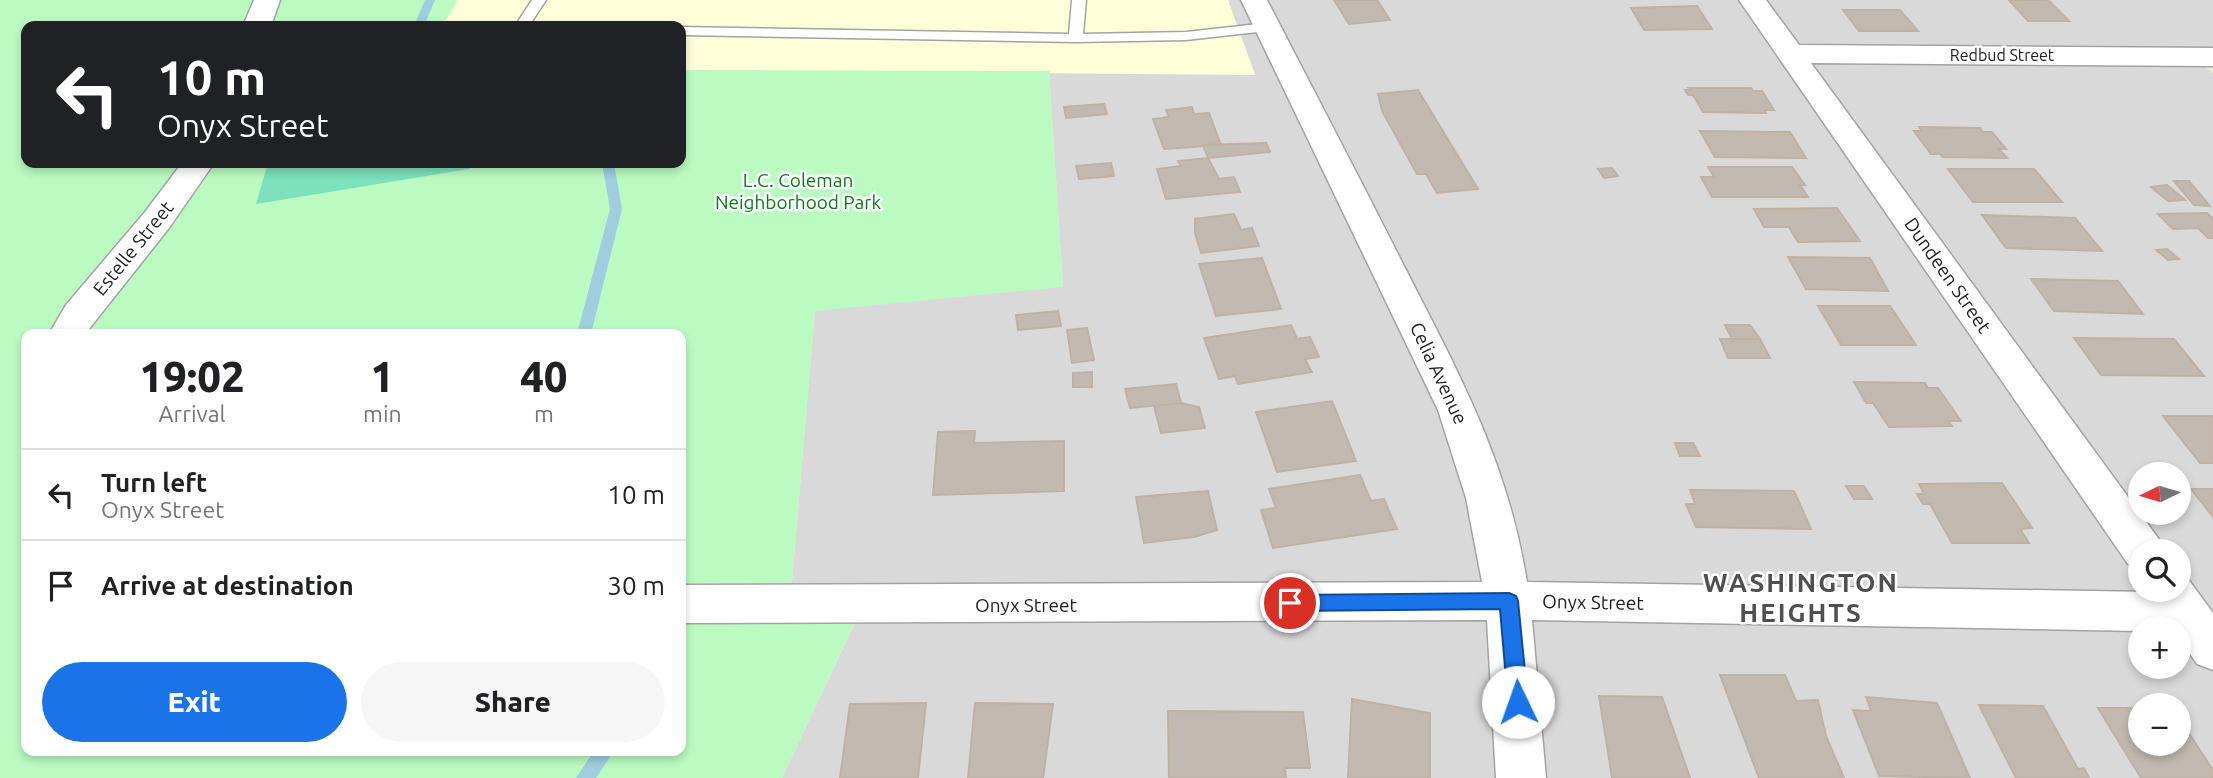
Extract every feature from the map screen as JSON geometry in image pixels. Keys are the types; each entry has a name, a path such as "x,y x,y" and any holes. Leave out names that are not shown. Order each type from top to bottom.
{"street":[{"path":"259,21 267,0"},
{"name":"Dundeen Street","path":"1752,0 2135,539"},
{"name":"Celia Avenue","path":"1261,13 1461,418 1476,461 1503,561 1509,601 1517,676 1521,778"},
{"name":"Redbud Street","path":"1792,54 2213,57"},
{"path":"2178,57 2213,83"},
{"name":"Estelle Street","path":"70,329 79,314 157,220 194,168"},
{"name":"Onyx Street","path":"686,604 2128,601"},
{"path":"2179,602 2213,650"}],"lane":[{"path":"525,21 539,0"},
{"path":"1076,38 1079,0"},
{"path":"686,31 1076,38 1186,36 1261,13"}],"shaded area":[{"path":"458,0 1228,0 1255,75 686,70 686,21 445,21"},
{"path":"1228,0 2213,0 2213,66 2204,66 2213,73 2213,778 782,778 863,606 790,605 815,310 1063,286 1049,71 1255,74"}],"green space":[{"name":"L.C. Coleman Neighborhood Park","path":"0,0 458,0 445,21 21,21 21,168 686,168 686,70 1049,71 1063,287 815,311 790,604 863,605 782,778 0,778"},
{"path":"267,168 469,168 469,169 256,204"}],"building":[{"path":"1334,0 1377,0 1390,20 1349,24"},
{"path":"2009,0 2048,0 2069,21 2028,21"},
{"path":"1697,6 1712,29 1644,30 1631,8"},
{"path":"1843,10 1900,10 1918,31 1859,31"},
{"path":"1689,88 1751,88 1753,91 1762,91 1774,110 1765,110 1766,113 1703,112 1693,95 1688,95 1685,90 1691,90"},
{"path":"1418,90 1478,189 1437,193 1426,174 1417,174 1382,111 1378,94"},
{"path":"1104,104 1107,114 1066,118 1064,107"},
{"path":"1192,107 1194,114 1209,113 1221,145 1164,149 1153,119 1169,117 1166,110"},
{"path":"1919,127 1980,128 1983,132 1992,132 2006,149 1999,149 2007,158 1943,157 1940,154 1931,154 1914,131 1922,131"},
{"path":"1700,131 1790,132 1806,158 1715,157"},
{"path":"1266,143 1270,152 1208,158 1203,145"},
{"path":"1208,158 1219,179 1234,177 1240,192 1166,199 1157,169 1181,166 1178,161"},
{"path":"1111,163 1114,176 1079,179 1076,166"},
{"path":"1708,167 1792,167 1805,185 1800,185 1808,197 1712,197 1701,177 1714,177"},
{"path":"1612,168 1618,176 1604,178 1598,169"},
{"path":"1948,169 2034,169 2062,202 1973,202"},
{"path":"2174,181 2189,181 2210,206 2194,205"},
{"path":"2167,185 2185,200 2168,201 2151,187"},
{"path":"1837,208 1860,241 1798,242 1789,227 1764,227 1754,209"},
{"path":"2207,213 2213,219 2213,238 2208,238 2198,228 2173,229 2158,214"},
{"path":"1234,214 1241,230 1252,228 1259,246 1201,253 1195,233 1195,219"},
{"path":"1982,215 2075,218 2102,251 2006,248"},
{"path":"2167,249 2179,259 2168,260 2156,250"},
{"path":"1788,257 1870,258 1888,291 1806,289"},
{"path":"1262,258 1281,309 1216,316 1199,264"},
{"path":"2031,279 2118,281 2143,314 2054,311"},
{"path":"1818,306 1890,306 1916,345 1841,345"},
{"path":"1058,311 1061,326 1018,330 1016,315"},
{"path":"1291,325 1297,339 1310,337 1319,357 1305,359 1312,372 1238,384 1235,376 1219,379 1204,338"},
{"path":"1725,325 1750,325 1760,339 1732,339"},
{"path":"1087,328 1094,360 1072,363 1067,330"},
{"path":"2074,338 2174,339 2204,376 2101,375"},
{"path":"1720,339 1760,339 1770,358 1728,358"},
{"path":"1092,372 1092,387 1073,387 1073,373"},
{"path":"1854,382 1925,383 1928,388 1938,388 1961,421 1948,421 1952,426 1889,427 1873,403 1866,403"},
{"path":"1176,384 1181,403 1130,408 1125,389"},
{"path":"1332,401 1356,461 1277,472 1256,412"},
{"path":"1181,403 1199,407 1205,428 1161,433 1154,406"},
{"path":"2163,416 2213,416 2213,463 2200,463"},
{"path":"975,431 974,443 1064,441 1064,491 933,495 938,432"},
{"path":"1675,443 1693,443 1700,456 1680,456"},
{"path":"1360,475 1371,501 1384,499 1397,529 1273,548 1261,510 1276,508 1269,489"},
{"path":"2002,483 2032,528 2020,529 2029,543 1952,543 1930,504 1923,504 1917,494 1924,494 1919,484"},
{"path":"1846,486 1864,486 1872,499 1854,499"},
{"path":"2191,489 2213,489 2213,517"},
{"path":"1690,490 1794,491 1811,529 1696,527 1686,504 1695,504"},
{"path":"1208,491 1217,530 1194,537 1144,543 1136,497"},
{"path":"1720,675 1785,675 1796,701 1818,700 1826,736 1844,778 1759,778"},
{"path":"1599,696 1662,697 1690,778 1612,778"},
{"path":"1866,697 1937,703 1970,778 1879,776 1853,710 1871,711"},
{"path":"1352,699 1430,713 1430,778 1348,778"},
{"path":"926,703 918,778 840,778 850,704"},
{"path":"975,703 1053,704 1043,778 968,778"},
{"path":"1979,705 2043,706 2078,769 2084,768 2089,778 2016,778"},
{"path":"2098,708 2128,708 2128,756 2191,756 2191,736 2213,770 2213,778 2141,778"},
{"path":"1168,711 1303,712 1310,768 1285,768 1286,778 1169,778"}],"waterway":[{"path":"421,21 430,0"},
{"path":"585,329 616,209 609,168"},
{"path":"585,778 601,756"}],"district":[{"name":"WASHINGTON HEIGHTS","path":"1801,597"}],"route":[{"path":"1290,603 1509,601 1518,702"}]}
